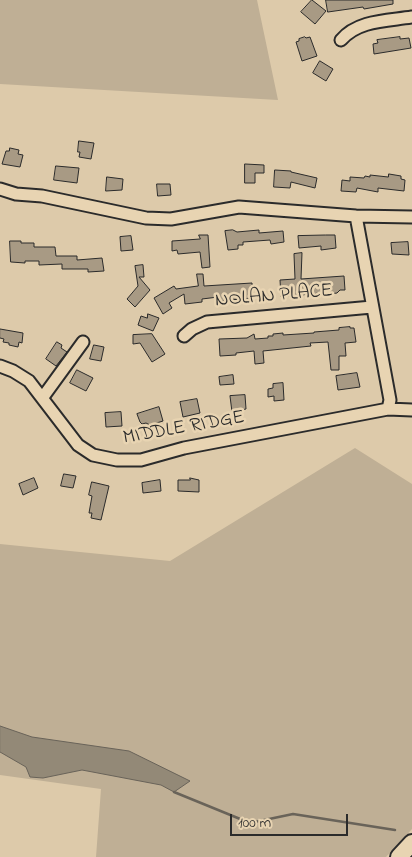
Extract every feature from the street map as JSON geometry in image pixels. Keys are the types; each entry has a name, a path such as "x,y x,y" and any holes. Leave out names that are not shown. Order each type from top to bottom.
{"highway":[{"path":"399,857 412,844"}],"street":[{"path":"341,40 348,32 358,27 412,17"},
{"path":"0,189 16,194 42,196 146,218 171,219 239,207 356,216 412,217"},
{"path":"356,216 390,400 388,409"},
{"name":"NOLAN PLACE","path":"184,336 192,329 207,322 372,307"},
{"path":"43,397 83,342"},
{"name":"MIDDLE RIDGE","path":"0,366 25,377 43,397 78,445 93,455 117,460 141,460 184,448 388,409 412,410"}],"shaded area":[{"path":"0,0 257,0 278,100 0,84"},
{"path":"355,448 412,484 412,829 386,857 96,857 101,789 0,775 0,544 170,561"},
{"path":"0,726 32,737 129,751 190,781 174,792 161,785 82,770 43,778 30,777 26,767 0,752"}],"building":[{"path":"312,0 326,11 315,24 301,12"},
{"path":"326,0 393,0 393,4 328,12"},
{"path":"305,37 310,37 317,56 302,61 296,42"},
{"path":"400,37 400,39 409,38 411,48 374,54 373,44 378,43 377,40"},
{"path":"320,61 333,69 326,81 313,73"},
{"path":"79,141 94,143 91,159 79,157"},
{"path":"10,148 19,150 18,154 23,155 20,167 2,164 6,151 9,151"},
{"path":"245,164 264,165 264,173 255,173 255,183 245,183"},
{"path":"56,166 79,168 77,183 54,180"},
{"path":"275,170 291,171 317,178 315,188 291,182 290,188 274,187"},
{"path":"389,174 401,176 401,179 405,180 404,191 378,188 378,192 357,188 356,192 341,191 342,180 350,181 350,177 364,178 365,176 370,177 370,175 388,177"},
{"path":"107,177 123,179 122,190 106,191"},
{"path":"157,184 170,184 171,195 158,196"},
{"path":"233,230 237,232 259,230 259,233 283,231 284,242 271,244 270,240 243,242 243,245 238,245 238,249 228,250 225,231"},
{"path":"199,235 208,235 210,267 202,268 200,252 178,254 177,250 172,251 172,241 200,239"},
{"path":"335,235 336,248 321,250 321,246 299,248 298,236"},
{"path":"131,236 133,250 121,251 120,237"},
{"path":"10,241 34,243 34,247 55,247 56,256 77,256 77,260 102,258 104,271 88,272 88,269 62,269 62,264 39,265 39,261 11,262"},
{"path":"408,242 409,255 392,254 391,243"},
{"path":"302,253 301,279 344,276 345,290 330,294 330,292 281,297 280,280 295,279 294,254"},
{"path":"143,265 144,277 139,277 150,290 135,307 127,299 138,286 135,266"},
{"path":"197,274 203,274 204,286 252,283 253,298 218,301 218,297 202,299 202,302 185,304 184,294 169,303 172,308 163,314 154,298 174,286 176,289 198,286"},
{"path":"148,314 159,318 153,331 138,325 141,316 147,318"},
{"path":"354,328 356,342 345,343 346,356 339,356 339,370 331,370 328,342 310,343 311,346 263,351 264,363 255,364 254,351 220,356 219,339 247,338 254,334 255,339 268,338 268,336 273,336 273,334 314,333"},
{"path":"0,329 23,333 22,343 19,342 18,347 3,342 4,339 0,338"},
{"path":"152,334 165,354 152,362 140,343 133,344 133,335"},
{"path":"57,342 67,352 56,366 46,359"},
{"path":"94,345 104,347 101,361 90,359"},
{"path":"77,370 93,378 86,391 70,383"},
{"path":"357,373 360,387 338,390 336,376"},
{"path":"233,375 234,384 220,385 219,377"},
{"path":"283,383 284,400 274,401 274,396 268,397 268,389 273,388 273,384"},
{"path":"245,395 246,409 232,412 230,396"},
{"path":"197,399 200,413 183,417 180,402"},
{"path":"159,407 163,421 150,425 140,422 137,414"},
{"path":"121,412 122,426 106,427 105,413"},
{"path":"64,474 76,476 73,488 61,486"},
{"path":"34,478 38,488 23,495 19,484"},
{"path":"190,478 199,480 199,492 178,491 178,480 190,480"},
{"path":"160,480 161,491 143,493 142,483"},
{"path":"92,482 109,486 101,520 91,518 92,513 89,513 92,496 89,495"}],"waterway":[{"path":"174,792 250,823 293,814 395,830"}]}
